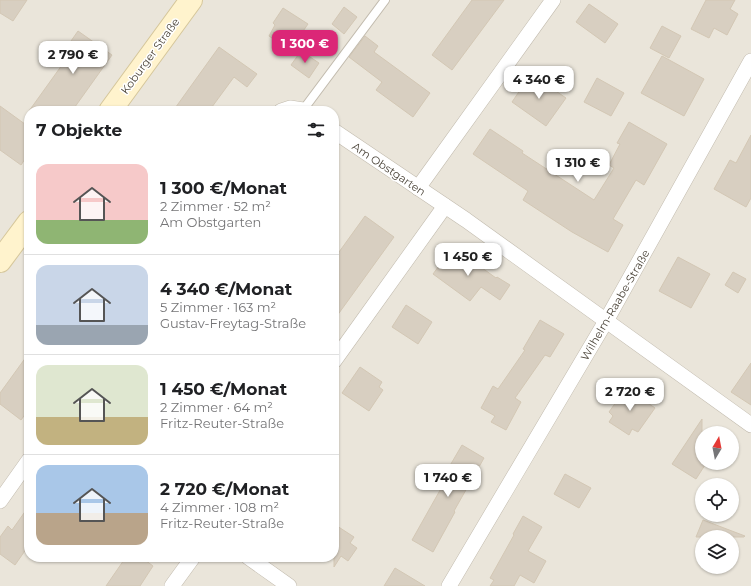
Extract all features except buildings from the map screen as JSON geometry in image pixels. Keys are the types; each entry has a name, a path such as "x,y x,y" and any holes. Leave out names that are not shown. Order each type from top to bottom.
{"main road":[{"name":"Koburger Straße","path":"114,106 190,0"},
{"path":"0,261 24,229"}],"street":[{"path":"418,188 553,0"},
{"name":"Wilhelm-Raabe-Straße","path":"449,586 606,321 751,61"},
{"name":"Am Obstgarten","path":"339,134 445,206 751,424"},
{"path":"339,354 445,206"},
{"path":"0,501 24,467"},
{"path":"172,586 189,562"},
{"path":"255,562 289,586"}],"lane":[{"path":"298,106 385,0"}],"shaded area":[{"path":"0,0 751,0 751,586 0,586"}]}
